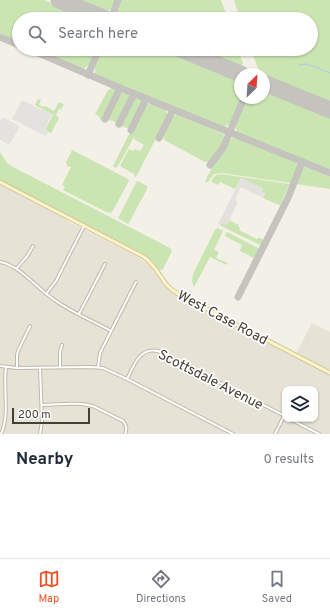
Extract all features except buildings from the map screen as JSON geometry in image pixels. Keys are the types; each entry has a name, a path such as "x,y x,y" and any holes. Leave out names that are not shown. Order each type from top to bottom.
{"main road":[{"name":"West Case Road","path":"0,182 147,259 154,265 167,284 178,294 330,373"}],"street":[{"path":"46,294 56,280 84,226"},
{"path":"17,268 28,255 33,246"},
{"path":"0,262 17,268 46,294 62,305 111,330"},
{"path":"79,314 105,264"},
{"path":"98,367 100,353 136,282"},
{"path":"17,368 16,360 18,351 30,326"},
{"path":"60,367 60,352 62,345"},
{"name":"Scottsdale Avenue","path":"127,379 142,353 150,350 158,351 282,414"},
{"path":"0,366 6,368 98,367 127,379 233,434"},
{"path":"2,434 5,421 6,368"},
{"path":"40,368 42,405 40,434"},
{"path":"42,405 91,405 122,420 127,426 125,434"},
{"path":"275,434 282,421"},
{"path":"296,422 319,434"}],"shaded area":[{"path":"22,100 52,115 44,130 48,132 45,136 12,119"},
{"path":"2,117 20,126 9,145 0,140 0,122"},
{"path":"241,178 263,188 261,191 265,193 263,198 241,187 235,200 238,202 227,225 222,223 221,225 218,224"},
{"path":"0,180 69,216 67,221 138,257 151,267 159,279 163,277 180,293 296,354 312,323 330,332 330,434 0,434"}],"green space":[{"path":"0,0 44,0 74,12 12,12 12,39 0,33"},
{"path":"76,0 115,0 111,9 106,12"},
{"path":"121,0 221,0 225,12 117,12"},
{"path":"234,0 330,0 330,103 270,78 270,68 258,68 254,56 318,56 318,12 238,12"},
{"path":"52,56 94,56 90,64 82,69"},
{"path":"99,56 182,56 234,77 234,104 238,104 230,124 224,127 97,76 95,73 95,67"},
{"path":"215,56 240,56 243,64 240,66"},
{"path":"112,88 115,90 116,94 104,119 102,120 95,114 108,90"},
{"path":"270,91 330,116 330,170 238,133 236,130 236,125 245,104 270,104"},
{"path":"122,93 128,95 130,98 117,123 111,120 110,121 107,119 119,95"},
{"path":"136,98 141,100 142,105 130,128 122,127 120,125 133,99"},
{"path":"38,99 41,100 39,105 45,106 54,111 59,102 64,104 56,115 59,118 51,133 45,130 53,115 35,105"},
{"path":"148,104 162,108 166,111 167,117 136,177 134,174 120,166 129,149 133,151 135,149 140,151 144,145 134,139 135,137 118,166 116,168 113,166 143,107"},
{"path":"176,115 223,134 223,145 211,161 205,162 164,140 163,135 167,126 171,118"},
{"path":"232,138 330,177 330,189 222,173 214,174 208,182 205,182 213,166 225,151 229,141"},
{"path":"72,150 128,179 129,181 111,213 106,212 63,190 65,187 62,185 71,167 67,166 66,162"},
{"path":"0,152 7,163 13,167 170,248 172,251 163,269 159,270 151,260 142,253 0,180"},
{"path":"221,174 289,185 281,204 279,205 263,198 265,194 261,191 263,189 241,178 235,189 220,182 218,185 212,182 212,179 216,175"},
{"path":"137,181 147,186 147,189 128,224 118,218"},
{"path":"229,220 239,225 239,230 257,239 261,238 263,242 260,245 221,226 222,223 227,225"},
{"path":"218,228 223,231 214,250 219,252 216,258 228,263 227,265 210,257 194,287 192,281 193,274 215,230"},
{"path":"227,232 258,248 259,249 254,258 240,251 242,245 225,236"}],"waterway":[{"path":"299,65 307,64 330,73"}],"taxiway":[{"path":"114,12 118,0"},
{"path":"0,37 12,42"},
{"path":"45,56 120,88 330,173"},
{"path":"88,75 96,56"},
{"path":"105,119 120,88"},
{"path":"119,124 134,94"},
{"path":"131,130 146,99"},
{"path":"210,165 223,148 241,104"},
{"path":"159,138 173,110"},
{"path":"238,297 288,198 302,162"}],"runway":[{"path":"59,0 89,12"},
{"path":"197,56 234,71"},
{"path":"270,85 330,110"}]}
